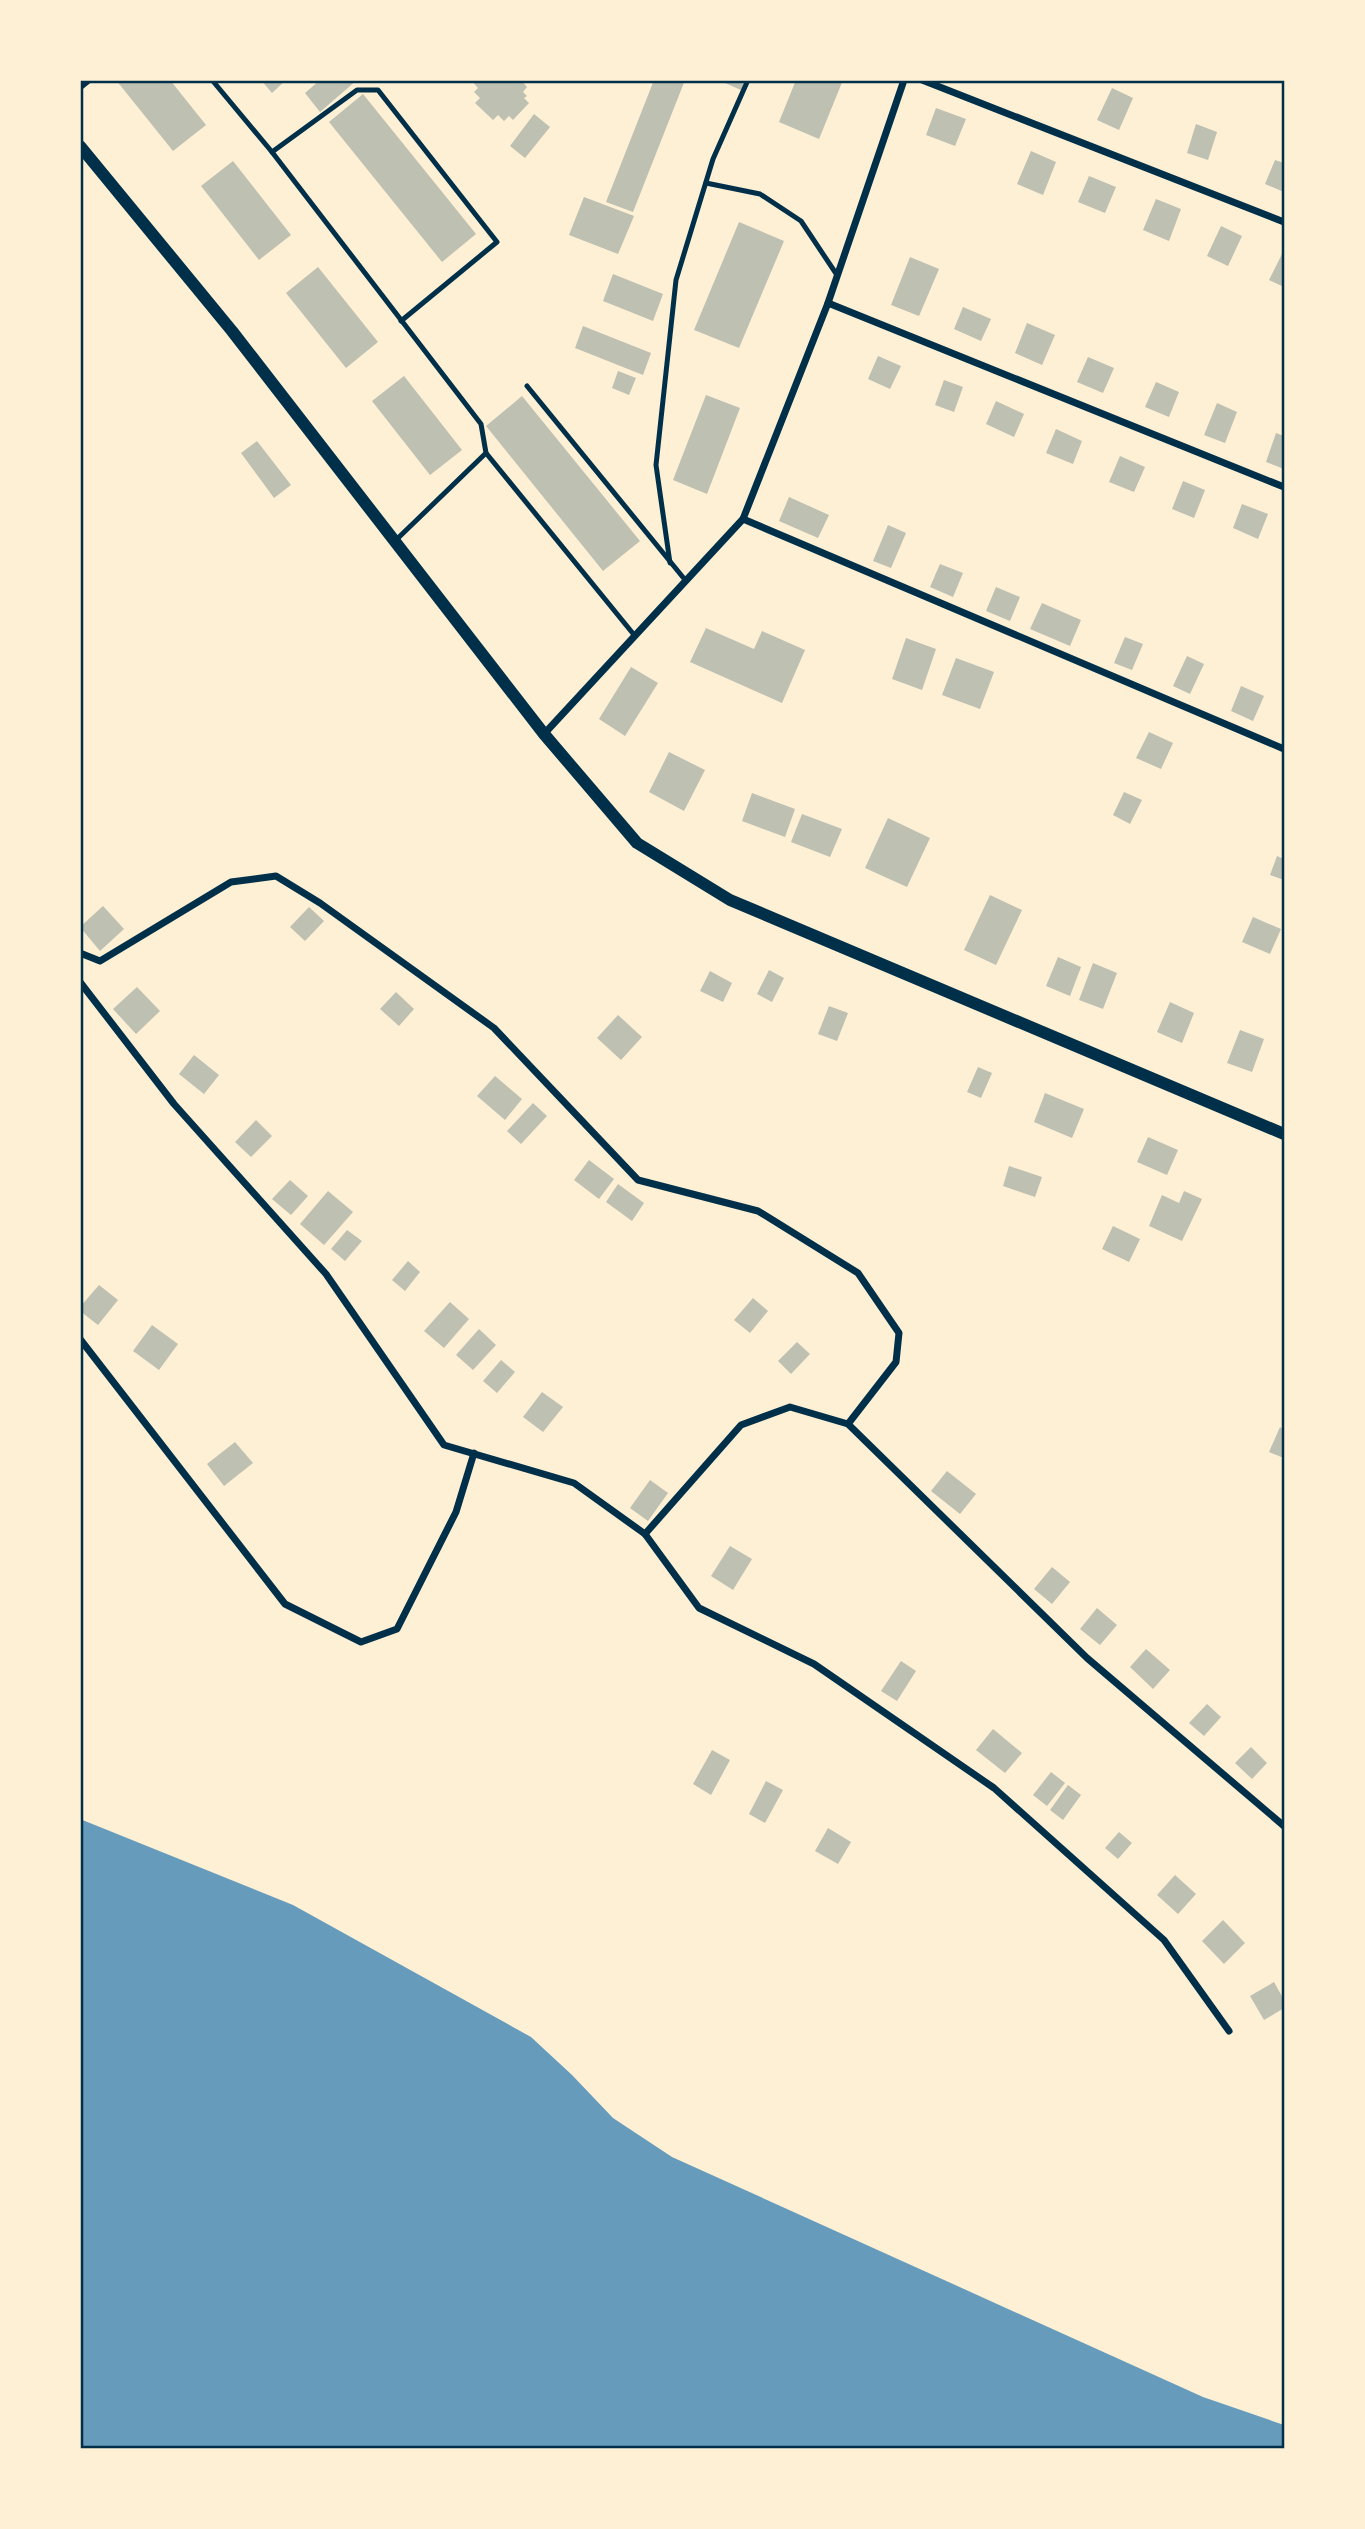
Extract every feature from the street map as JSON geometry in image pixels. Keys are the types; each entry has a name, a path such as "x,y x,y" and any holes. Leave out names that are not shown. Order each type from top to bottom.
{"street":[{"path":"544,734 743,519 828,303 904,80"},
{"path":"922,80 1284,222"},
{"path":"80,146 232,331 544,734 637,843 730,900 1284,1134"},
{"path":"828,303 1284,487"},
{"path":"743,519 1284,749"},
{"path":"80,953 100,961 231,882 276,876 320,903 494,1028 638,1181 758,1211 858,1273 899,1333 896,1362 848,1424"},
{"path":"80,982 174,1104 326,1274 444,1445 574,1483 645,1534 699,1608 814,1664 994,1788 1164,1940 1229,2031"},
{"path":"80,1339 285,1605 361,1642 397,1629 456,1512 474,1453"},
{"path":"645,1534 741,1425 790,1407 848,1424 1087,1658 1284,1826"}],"lane":[{"path":"80,88 90,80"},
{"path":"212,80 272,152 481,424 486,453 635,636"},
{"path":"670,563 656,465 676,280 713,159 748,80"},
{"path":"272,152 357,90 378,90 497,242 401,321"},
{"path":"706,183 760,194 801,221 837,275"},
{"path":"527,386 685,581"},
{"path":"396,540 486,453"}],"water":[{"path":"80,1819 293,1905 531,2037 613,2118 672,2157 1203,2397 1284,2425 1284,2448 81,2448"}],"building":[{"path":"116,80 170,80 206,125 173,151"},
{"path":"261,80 286,80 272,93"},
{"path":"320,80 357,80 320,112 305,93"},
{"path":"471,80 521,80 527,87 523,92 529,103 513,120 509,116 504,121 498,115 493,120 475,103 480,98 474,92 478,88"},
{"path":"654,80 685,80 633,212 606,202"},
{"path":"718,80 745,80 741,90"},
{"path":"796,80 843,80 819,139 779,122"},
{"path":"1112,88 1133,98 1119,130 1097,120"},
{"path":"363,94 476,234 442,262 329,122"},
{"path":"936,108 966,119 955,146 926,135"},
{"path":"534,114 550,127 525,158 510,146"},
{"path":"1196,124 1217,132 1208,160 1187,153"},
{"path":"1031,151 1056,162 1043,195 1017,184"},
{"path":"1275,160 1284,163 1284,192 1265,184"},
{"path":"233,161 291,235 259,260 201,186"},
{"path":"1089,176 1116,187 1105,213 1078,202"},
{"path":"584,197 634,216 618,254 569,235"},
{"path":"1156,199 1181,209 1169,241 1143,230"},
{"path":"739,222 784,241 739,348 694,330"},
{"path":"1221,226 1242,236 1228,266 1207,256"},
{"path":"1284,252 1284,287 1269,280"},
{"path":"910,257 939,269 919,316 891,305"},
{"path":"318,267 378,342 346,368 286,293"},
{"path":"613,274 663,294 653,321 603,301"},
{"path":"963,307 991,319 981,341 954,329"},
{"path":"1027,323 1055,335 1042,365 1015,353"},
{"path":"583,326 651,353 643,375 575,348"},
{"path":"878,356 901,366 890,389 868,379"},
{"path":"1088,357 1114,368 1103,393 1077,382"},
{"path":"618,371 636,378 629,395 612,388"},
{"path":"404,376 462,450 430,475 372,401"},
{"path":"944,380 963,387 954,412 935,405"},
{"path":"1156,382 1179,392 1169,417 1145,407"},
{"path":"706,395 740,408 707,494 673,480"},
{"path":"522,396 640,541 603,571 486,426"},
{"path":"996,401 1024,414 1014,437 986,424"},
{"path":"1217,403 1237,412 1225,443 1204,435"},
{"path":"1056,429 1082,441 1073,464 1046,453"},
{"path":"1276,433 1284,436 1284,469 1266,462"},
{"path":"257,441 291,485 274,498 241,453"},
{"path":"1120,456 1145,467 1134,492 1109,482"},
{"path":"1183,481 1205,490 1194,518 1172,509"},
{"path":"789,497 829,515 818,538 779,521"},
{"path":"1242,504 1268,514 1258,539 1233,528"},
{"path":"888,525 906,533 891,568 873,561"},
{"path":"940,564 963,573 953,597 930,587"},
{"path":"996,587 1020,597 1010,621 986,611"},
{"path":"1042,603 1081,620 1070,646 1030,629"},
{"path":"706,628 754,649 762,631 805,650 782,703 690,662"},
{"path":"1125,637 1143,644 1132,670 1114,663"},
{"path":"906,638 936,649 922,690 892,679"},
{"path":"1187,656 1204,664 1190,694 1173,686"},
{"path":"956,658 994,672 980,709 942,695"},
{"path":"631,667 658,683 625,736 599,719"},
{"path":"1241,686 1264,696 1253,721 1231,711"},
{"path":"1149,732 1173,743 1161,769 1136,758"},
{"path":"669,752 705,770 684,811 649,792"},
{"path":"1124,792 1142,800 1130,824 1113,815"},
{"path":"752,793 795,809 785,837 742,821"},
{"path":"802,814 842,829 830,857 791,842"},
{"path":"888,818 930,838 907,887 865,868"},
{"path":"1277,856 1284,859 1284,880 1270,875"},
{"path":"990,895 1022,910 996,965 964,950"},
{"path":"103,906 124,929 100,951 80,927"},
{"path":"309,907 324,921 305,941 290,927"},
{"path":"1253,917 1281,929 1270,954 1242,942"},
{"path":"1058,957 1081,967 1070,996 1046,986"},
{"path":"1093,963 1117,973 1103,1009 1079,1000"},
{"path":"769,970 784,978 772,1002 757,994"},
{"path":"710,971 732,983 723,1002 700,991"},
{"path":"137,987 160,1011 136,1034 113,1009"},
{"path":"396,992 414,1009 399,1026 380,1009"},
{"path":"1170,1002 1194,1013 1182,1043 1157,1032"},
{"path":"829,1006 848,1013 837,1041 818,1034"},
{"path":"618,1015 642,1037 621,1060 597,1038"},
{"path":"1240,1030 1264,1039 1252,1072 1227,1063"},
{"path":"194,1055 219,1075 204,1094 179,1074"},
{"path":"978,1067 992,1073 981,1098 967,1092"},
{"path":"495,1076 522,1099 505,1120 477,1096"},
{"path":"1045,1093 1084,1109 1072,1138 1034,1122"},
{"path":"533,1103 547,1116 521,1144 507,1131"},
{"path":"256,1120 272,1136 251,1157 235,1142"},
{"path":"1148,1137 1178,1150 1167,1175 1137,1162"},
{"path":"589,1160 614,1179 599,1199 574,1180"},
{"path":"1009,1166 1042,1177 1035,1197 1003,1186"},
{"path":"290,1180 308,1196 291,1215 272,1199"},
{"path":"618,1184 644,1203 632,1221 606,1202"},
{"path":"328,1191 353,1212 324,1245 300,1224"},
{"path":"1184,1191 1202,1199 1182,1241 1149,1226 1162,1195 1179,1203"},
{"path":"1113,1226 1140,1239 1129,1262 1102,1249"},
{"path":"347,1230 362,1241 345,1261 331,1249"},
{"path":"408,1261 420,1272 405,1291 392,1280"},
{"path":"99,1285 118,1300 98,1325 80,1311 80,1307"},
{"path":"753,1298 768,1311 750,1333 734,1320"},
{"path":"450,1302 469,1319 444,1348 424,1331"},
{"path":"152,1325 178,1344 159,1370 133,1351"},
{"path":"479,1329 496,1345 473,1370 456,1355"},
{"path":"797,1342 810,1354 791,1374 778,1361"},
{"path":"501,1360 515,1372 497,1393 483,1381"},
{"path":"542,1392 563,1407 543,1432 523,1417"},
{"path":"1280,1427 1284,1430 1284,1458 1269,1452"},
{"path":"235,1442 253,1463 224,1486 207,1464"},
{"path":"947,1471 976,1494 960,1514 931,1491"},
{"path":"650,1480 668,1493 648,1521 630,1508"},
{"path":"730,1546 752,1559 733,1590 711,1576"},
{"path":"1052,1567 1070,1582 1052,1604 1034,1589"},
{"path":"1097,1608 1117,1625 1100,1645 1080,1629"},
{"path":"1146,1649 1170,1670 1153,1689 1130,1667"},
{"path":"901,1661 916,1671 897,1701 881,1691"},
{"path":"1207,1704 1221,1717 1204,1736 1189,1723"},
{"path":"993,1729 1022,1753 1005,1773 976,1750"},
{"path":"1251,1747 1267,1763 1252,1779 1235,1763"},
{"path":"712,1750 730,1760 711,1795 693,1784"},
{"path":"1051,1772 1065,1783 1047,1806 1033,1795"},
{"path":"766,1781 783,1790 765,1823 749,1814"},
{"path":"1068,1785 1081,1795 1063,1820 1050,1810"},
{"path":"828,1828 851,1842 838,1864 815,1851"},
{"path":"1119,1832 1132,1843 1118,1859 1105,1848"},
{"path":"1175,1875 1196,1894 1178,1914 1157,1895"},
{"path":"1223,1920 1245,1943 1224,1964 1202,1941"},
{"path":"1274,1982 1284,2000 1284,2008 1264,2020 1250,1996"}]}
